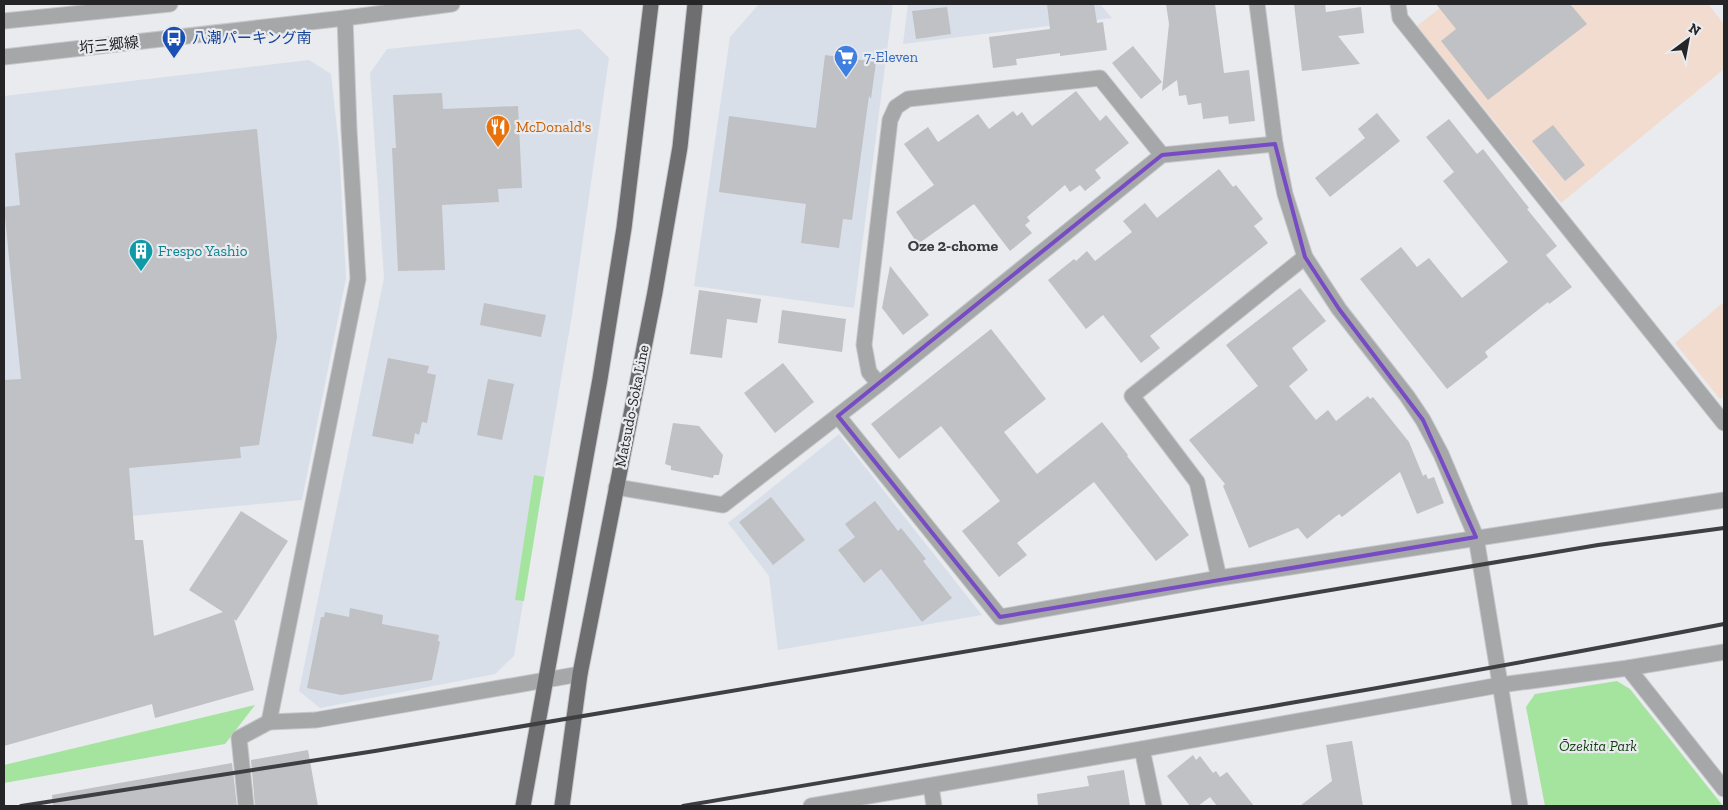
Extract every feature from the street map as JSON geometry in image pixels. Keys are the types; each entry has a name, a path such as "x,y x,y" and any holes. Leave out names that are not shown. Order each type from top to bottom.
{"main road":[{"path":"523,806 600,379 624,228 651,4"},
{"name":"Matsudo-Soka Line","path":"562,806 580,674 655,292 680,147 695,4"}],"street":[{"path":"4,21 73,9 170,4"},
{"name":"垳三郷線","path":"4,57 452,4"},
{"path":"1257,4 1275,144 1285,194 1305,257 1339,310 1407,396 1423,420 1441,454 1476,537 1520,806"},
{"path":"1398,4 1400,18 1724,422"},
{"path":"269,722 358,279 349,130 345,18"},
{"path":"879,384 869,372 864,345 890,120 896,107 908,99 1100,78 1162,155"},
{"path":"616,487 724,505 879,384 1162,155 1275,144"},
{"path":"1219,578 1198,482 1132,396 1305,257"},
{"path":"838,416 1000,617 1219,578 1724,500"},
{"path":"811,806 1142,750 1500,685 1628,668 1724,652"},
{"path":"1628,668 1724,790"},
{"path":"246,806 239,738 269,722 316,720 580,674"},
{"path":"1142,750 1154,806"},
{"path":"931,786 934,806"}],"highlighted area":[{"path":"1275,144 1305,257 1339,309 1423,420 1476,537 1000,617 838,416 1162,155"}],"shaded area":[{"path":"759,4 893,4 854,308 694,286 730,37"},
{"path":"908,4 1100,4 1112,18 903,44"},
{"path":"1445,4 1471,4 1482,17 1499,4 1708,4 1724,24 1724,69 1561,203 1417,26"},
{"path":"580,29 609,58 572,315 514,656 495,674 320,708 299,691 384,278 370,73 387,49"},
{"name":"Frespo Yashio","path":"309,60 331,74 339,147 346,278 302,500 4,528 4,96"},
{"path":"1724,302 1724,396 1720,399 1675,343"},
{"path":"839,434 982,615 778,650 769,576 728,523"}],"green space":[{"path":"534,475 544,477 524,601 515,600"},
{"name":"Ōzekita Park","path":"1617,681 1630,689 1723,806 1545,806 1526,707 1535,694"},
{"path":"255,705 225,744 4,783 4,765"}],"building":[{"path":"1047,4 1094,4 1097,23 1103,22 1107,50 1060,56 1060,53 1016,59 1017,65 993,68 989,37 1050,29"},
{"path":"1166,4 1215,4 1224,73 1249,70 1255,121 1229,124 1228,116 1203,119 1201,103 1188,105 1186,95 1179,96 1177,80 1162,91 1169,24"},
{"path":"1294,4 1325,4 1326,12 1361,7 1364,33 1338,36 1360,64 1302,71"},
{"path":"1436,4 1570,4 1587,24 1488,100 1441,41 1456,29"},
{"path":"947,7 951,34 916,39 912,11"},
{"path":"1133,46 1162,82 1141,99 1112,63"},
{"path":"825,55 876,62 871,99 869,96 852,220 843,219 839,248 801,243 806,204 719,192 729,116 816,128"},
{"path":"1076,91 1100,121 1106,115 1129,143 1095,170 1101,178 1085,191 1080,185 1070,192 1065,185 1027,217 1030,221 1025,225 1032,233 1010,251 974,204 918,244 896,212 934,185 904,144 928,127 938,142 978,114 989,129 1013,111 1017,116 1022,112 1032,126"},
{"path":"442,93 443,109 518,106 522,188 498,189 499,202 442,205 445,270 398,271 392,148 396,148 393,95"},
{"path":"1377,113 1400,141 1330,197 1315,178 1365,138 1358,129"},
{"path":"1449,119 1477,154 1483,149 1557,246 1546,255 1572,287 1549,304 1548,302 1485,352 1488,357 1447,389 1360,279 1401,247 1417,267 1429,258 1462,298 1508,262 1443,181 1454,172 1426,137"},
{"path":"1553,125 1585,165 1565,181 1532,141"},
{"name":"Frespo Yashio","path":"257,129 277,337 259,445 240,447 241,458 129,468 135,540 143,540 154,636 223,612 189,590 241,511 288,541 236,621 234,619 254,690 155,718 152,704 4,746 4,380 21,379 4,207 20,205 15,153"},
{"path":"1219,169 1233,187 1236,185 1263,219 1254,226 1268,243 1150,336 1160,348 1141,363 1103,315 1086,329 1048,280 1087,251 1095,261 1132,232 1123,221 1145,203 1157,218"},
{"path":"890,266 929,315 903,335 882,308"},
{"path":"1300,288 1326,321 1292,348 1308,370 1289,386 1316,420 1328,410 1336,421 1368,396 1370,399 1373,397 1409,442 1423,476 1426,474 1428,479 1434,477 1444,503 1417,514 1400,472 1342,517 1339,514 1307,539 1298,528 1249,548 1223,486 1225,484 1189,440 1258,386 1226,345"},
{"path":"699,290 761,299 757,323 727,319 722,358 690,354"},
{"path":"484,303 546,315 541,337 480,325"},
{"path":"782,310 846,319 842,352 778,343"},
{"path":"991,329 1046,399 1004,432 1037,474 1102,422 1189,535 1156,561 1094,482 1017,543 1027,555 999,577 962,531 1000,501 941,426 899,459 871,424"},
{"path":"388,358 429,366 427,373 436,375 427,423 422,422 419,435 415,433 413,444 372,436"},
{"path":"783,363 814,402 775,433 744,393"},
{"path":"488,379 514,384 502,440 477,435"},
{"path":"673,423 699,426 723,455 719,475 714,475 713,478 671,470 671,466 665,464"},
{"path":"771,497 805,540 773,565 739,522"},
{"path":"875,501 898,531 901,528 926,559 923,561 952,598 922,622 881,569 864,583 838,550 855,537 845,524"},
{"path":"350,608 383,615 382,624 439,635 438,641 440,642 432,680 341,695 307,688 321,617 324,617 325,612 349,617"},
{"path":"1352,741 1363,806 1300,806 1332,781 1326,745"},
{"path":"308,750 318,806 255,806 251,760"},
{"path":"1193,755 1196,760 1200,756 1213,773 1216,771 1220,777 1227,772 1254,806 1217,806 1210,797 1198,806 1190,806 1167,776"},
{"path":"232,763 237,806 53,806 52,795"},
{"path":"1124,770 1130,806 1038,806 1037,794 1089,786 1087,776"}],"railway":[{"path":"21,806 375,751 1598,545 1724,528"},
{"path":"683,806 1334,695 1724,624"}],"place":[{"name":"八潮パーキング南","path":"174,59"},
{"name":"7-Eleven","path":"846,78"},
{"name":"McDonald's","path":"498,148"},
{"name":"Frespo Yashio","path":"141,272"}],"district":[{"name":"Oze 2-chome","path":"953,245"}]}
